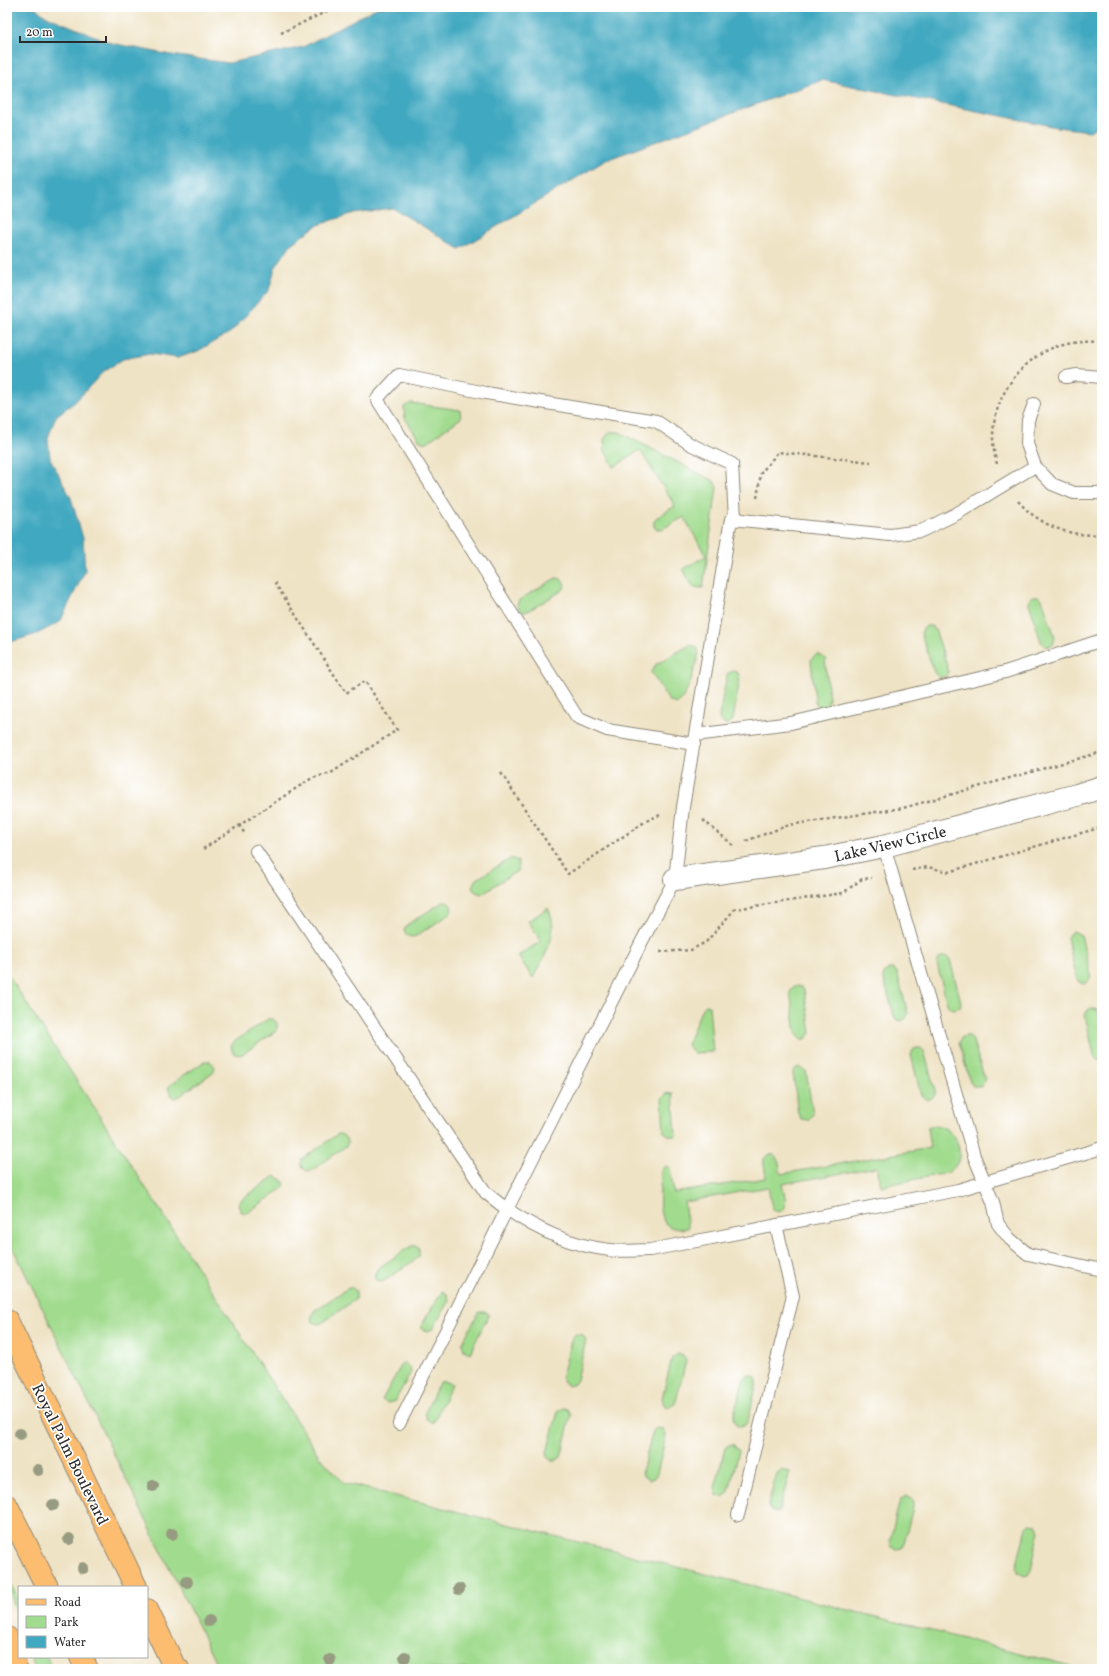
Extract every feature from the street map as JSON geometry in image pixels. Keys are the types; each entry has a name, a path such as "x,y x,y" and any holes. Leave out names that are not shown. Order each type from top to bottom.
{"main road":[{"name":"Royal Palm Boulevard","path":"7,1321 136,1586"},
{"path":"7,1506 47,1586"},
{"path":"148,1612 176,1667"},
{"path":"7,1638 16,1669"},
{"path":"82,1658 87,1669"}],"street":[{"name":"Lake View Circle","path":"674,879 824,858 884,846 1070,797 1102,787"}],"lane":[{"path":"736,519 732,464 690,444 656,421 486,393 399,375 377,400 577,717 607,730 694,739 791,723 1005,672 1102,640"},
{"path":"1066,378 1077,375 1102,377"},
{"path":"1034,404 1028,420 1027,444 1035,466 1052,484 1074,493 1102,492"},
{"path":"399,1424 674,879 682,813 731,519 890,534 921,531 956,514 1035,466"},
{"path":"884,846 974,1156 993,1202 998,1224 1010,1239 1028,1254 1102,1270"},
{"path":"256,852 486,1193 507,1210 547,1233 576,1243 610,1251 650,1250 958,1190 1102,1148"},
{"path":"738,1515 793,1296 776,1225"}],"path":[{"path":"281,33 336,7"},
{"path":"753,521 761,473 778,452 871,462"},
{"path":"203,849 312,778 331,773 397,730 365,681 346,693 273,580"},
{"path":"741,843 789,825 903,808 1102,752"},
{"path":"501,773 568,874 646,821 673,810 702,820 734,846"},
{"path":"702,820 704,812"},
{"path":"915,869 928,867 948,872 1102,827"},
{"path":"657,952 691,950 706,942 735,909 843,893 862,880 869,878"}],"green space":[{"path":"411,403 460,410 461,418 426,443 420,441 405,418 404,407"},
{"path":"610,432 619,432 714,481 717,488 703,588 693,587 683,569 706,556 684,517 662,529 656,529 654,527 654,520 656,518 675,506 640,450 614,467 605,451 604,439"},
{"path":"556,578 561,579 564,582 565,586 563,590 528,611 524,612 519,609 517,605 519,600"},
{"path":"1038,596 1042,599 1055,637 1053,645 1046,647 1041,642 1029,603 1030,598"},
{"path":"926,626 931,626 935,629 948,668 948,673 942,678 937,676 934,672 921,633"},
{"path":"690,645 697,647 699,653 688,688 681,701 677,704 669,701 651,672 655,665"},
{"path":"818,654 825,658 829,699 827,706 822,707 817,705 815,701 811,660"},
{"path":"734,671 738,673 740,678 733,720 729,724 724,724 720,721 719,716 727,675 728,673"},
{"path":"510,859 515,859 518,862 519,866 517,871 481,894 474,891 472,887 475,880"},
{"path":"443,902 451,905 452,909 450,914 416,936 410,937 406,934 404,930 408,924"},
{"path":"548,908 552,917 552,935 550,944 533,978 518,956 541,941 528,921"},
{"path":"1073,931 1081,935 1091,975 1090,979 1084,984 1079,982 1077,979 1067,938"},
{"path":"942,957 947,957 950,960 961,1002 960,1007 955,1009 950,1008 947,1004 937,964 939,959"},
{"path":"889,969 893,969 897,972 908,1014 902,1021 897,1020 894,1016 883,976"},
{"path":"7,973 319,1456 344,1483 1083,1669 219,1669 7,1236"},
{"path":"797,986 804,990 811,1033 806,1039 801,1039 796,1033 790,992"},
{"path":"709,1005 713,1052 694,1053 687,1045 702,1008"},
{"path":"1091,1008 1097,1010 1102,1021 1102,1061 1097,1060 1094,1055 1085,1015"},
{"path":"268,1019 273,1019 276,1022 276,1031 243,1054 238,1055 233,1053 231,1046 234,1042"},
{"path":"965,1036 972,1038 985,1080 981,1087 973,1086 970,1082 959,1043 961,1038"},
{"path":"916,1048 921,1048 924,1051 935,1090 935,1095 929,1100 921,1095 911,1055 913,1050"},
{"path":"205,1061 210,1062 213,1065 215,1068 213,1072 180,1096 175,1098 171,1095 168,1088 171,1084"},
{"path":"799,1067 806,1071 813,1114 808,1120 801,1119 798,1114 793,1073 795,1069"},
{"path":"673,1093 676,1136 670,1136 664,1132 662,1099 666,1094"},
{"path":"936,1125 951,1133 955,1138 959,1149 957,1163 947,1173 881,1186 877,1167 782,1184 785,1204 784,1209 777,1212 770,1199 768,1187 684,1202 688,1228 676,1229 668,1225 663,1219 660,1211 661,1171 666,1166 670,1168 674,1193 766,1178 764,1159 769,1155 773,1155 777,1158 781,1174 930,1148 927,1127"},
{"path":"338,1134 343,1135 348,1142 346,1146 313,1170 308,1171 304,1169 301,1164 302,1159"},
{"path":"275,1176 283,1180 285,1184 283,1188 250,1211 245,1213 240,1211 238,1204 241,1200"},
{"path":"411,1246 416,1246 419,1249 419,1257 386,1280 381,1282 376,1280 374,1276 377,1269"},
{"path":"348,1288 353,1288 356,1291 356,1299 322,1323 318,1324 313,1322 311,1318 314,1311"},
{"path":"442,1291 447,1294 449,1300 433,1329 427,1331 420,1328"},
{"path":"479,1312 489,1314 470,1353 464,1350 462,1343"},
{"path":"576,1334 583,1335 586,1340 577,1380 574,1384 569,1386 563,1382 562,1377 572,1337"},
{"path":"678,1354 683,1355 686,1361 676,1401 674,1405 669,1407 664,1405 662,1398 672,1358"},
{"path":"403,1362 410,1368 411,1372 395,1401 388,1403 382,1400"},
{"path":"749,1375 756,1377 757,1382 748,1421 745,1425 740,1427 736,1425 733,1418 744,1378"},
{"path":"443,1381 452,1384 433,1423 427,1419 425,1413 439,1383"},
{"path":"564,1408 568,1409 571,1415 561,1457 557,1460 552,1460 548,1457 547,1452 558,1411"},
{"path":"656,1428 663,1429 666,1435 657,1474 654,1478 649,1480 643,1476 642,1471 653,1431"},
{"path":"733,1444 739,1451 729,1491 722,1497 717,1495 715,1488 725,1448"},
{"path":"781,1470 790,1472 778,1513 771,1511 768,1505 777,1473"},
{"path":"906,1496 912,1499 914,1503 904,1543 902,1548 897,1549 892,1547 890,1540 900,1500"},
{"path":"1030,1524 1037,1525 1040,1530 1031,1570 1028,1575 1023,1576 1017,1572 1016,1567 1027,1527"},
{"path":"7,1576 18,1599 18,1617 7,1583"},
{"path":"31,1658 48,1658 53,1669 35,1669"}],"water":[{"path":"7,7 35,7 44,15 111,43 171,55 229,63 303,47 378,7 1102,7 1102,123 1090,131 1056,127 822,80 606,160 460,249 393,208 353,213 316,226 291,244 275,268 269,290 231,332 198,351 178,358 150,354 123,359 103,372 75,402 56,416 48,438 50,458 71,498 83,538 85,571 60,622 37,634 7,643"}]}
